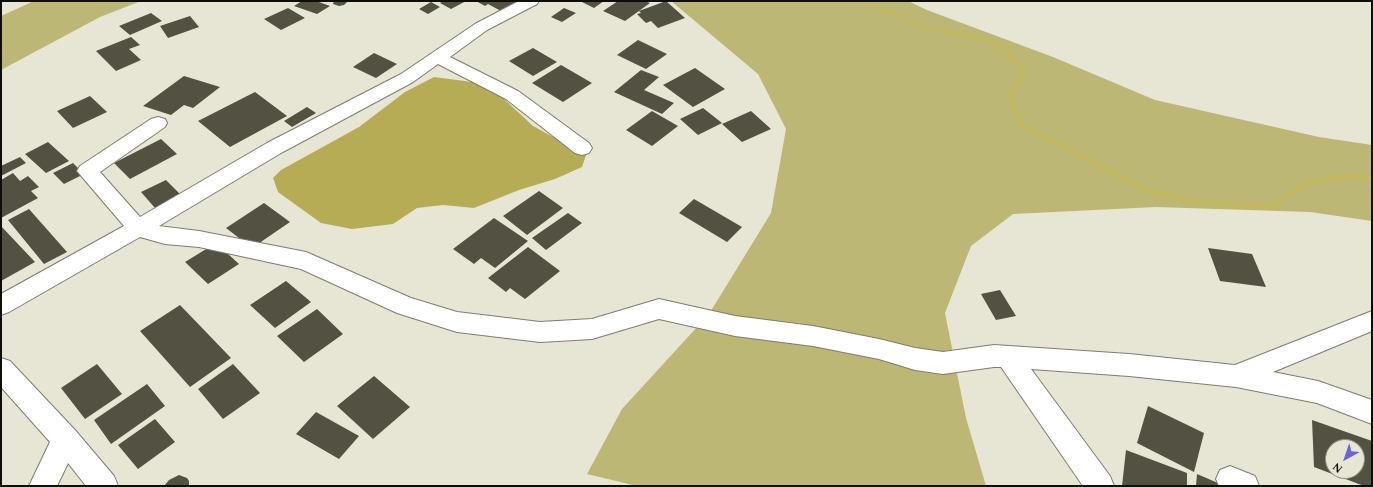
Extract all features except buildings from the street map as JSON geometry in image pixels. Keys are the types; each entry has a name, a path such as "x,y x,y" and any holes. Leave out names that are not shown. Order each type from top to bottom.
{"street":[{"path":"1,305 138,228 274,148 407,78 481,27 531,1"},
{"path":"437,57 512,95 582,148"},
{"path":"158,123 87,171 138,228 165,236 199,239 306,261 405,306 456,322 547,332 592,329 659,309 735,326 813,336 879,349 915,359 943,363 994,356 1129,365 1236,376 1318,392 1372,412"},
{"path":"1236,376 1372,321"},
{"path":"1009,358 1100,486"},
{"path":"1,369 65,439 104,486"},
{"path":"43,486 65,439"}],"shaded area":[{"path":"34,1 141,1 100,17 1,70 1,16"},
{"path":"671,1 908,1 927,10 1053,57 1155,100 1319,137 1372,145 1372,221 1310,212 1156,207 1013,214 971,246 945,313 966,418 986,486 637,486 587,474 622,409 709,314 771,213 786,129 758,74"},
{"path":"434,77 480,83 504,99 533,126 586,155 582,167 555,179 519,190 474,208 443,205 417,208 393,224 352,229 321,223 278,192 273,178 281,170 359,127 405,92"}],"waterway":[{"path":"860,1 931,30 991,39 1024,69 1010,99 1021,125 1147,190 1196,202 1272,207 1307,182 1349,176 1372,178"}]}
